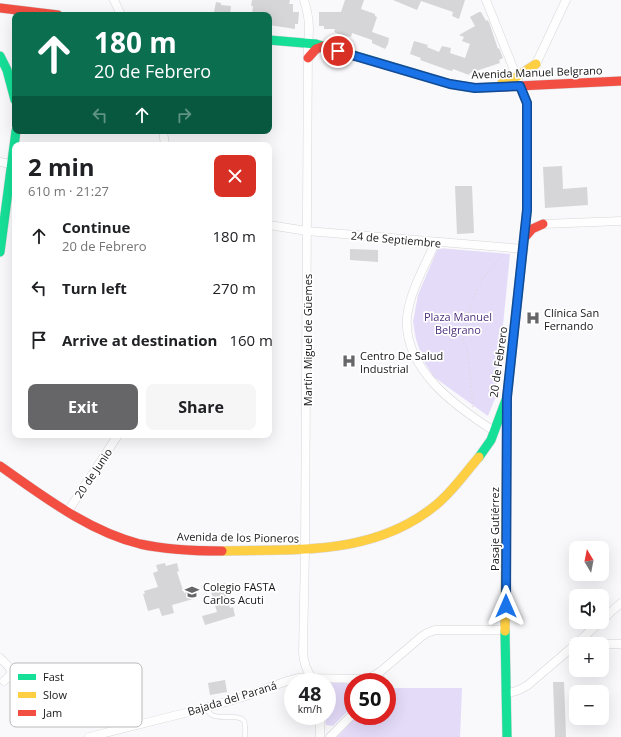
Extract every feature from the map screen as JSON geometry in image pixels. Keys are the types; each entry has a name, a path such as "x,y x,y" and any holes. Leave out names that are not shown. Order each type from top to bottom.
{"main road":[{"path":"0,8 33,12"},
{"name":"Avenida Manuel Belgrano","path":"272,40 316,44 450,84 475,88 621,81"},
{"path":"308,58 316,49 324,46"},
{"path":"0,56 7,70 12,89"},
{"path":"489,87 537,71 546,84 538,87 533,92 527,103"},
{"name":"20 de Febrero","path":"305,550 341,546 367,540 418,518 435,506 450,492 488,445 507,397 524,250 527,211 527,103 520,86"},
{"path":"0,252 12,177"},
{"path":"527,211 535,221 543,224"},
{"path":"525,237 529,231 543,224"},
{"name":"Pasaje Gutiérrez","path":"507,397 505,630 507,737"},
{"path":"494,431 506,441"},
{"name":"Avenida de los Pioneros","path":"0,466 68,511 101,530 142,545 204,551 305,550"}],"street":[{"path":"114,0 119,12"},
{"name":"Martín Miguel de Güemes","path":"304,0 309,20 303,652 304,663 308,673"},
{"path":"486,0 520,86"},
{"path":"537,71 566,0"},
{"path":"0,162 12,164"},
{"path":"543,224 621,221"},
{"name":"24 de Septiembre","path":"272,225 307,231 524,250"},
{"path":"435,243 413,291 407,317 408,336 416,359 428,377 472,417 494,431"},
{"name":"20 de Junio","path":"68,511 116,438"},
{"path":"609,614 621,603"},
{"path":"584,637 592,629"},
{"name":"Bajada del Paraná","path":"336,680 368,679 380,672 421,637 435,630 505,630"},
{"path":"609,644 621,644"},
{"path":"506,694 520,690 528,685 569,650"},
{"path":"0,658 10,668"},
{"path":"4,681 10,676"},
{"name":"Bajada del Paraná","path":"142,724 246,696 284,681"},
{"path":"330,737 344,723"},
{"path":"320,725 320,737"},
{"name":"Bajada del Paraná","path":"89,737 129,727"}],"lane":[{"path":"205,708 212,715 218,717 238,717 243,719 245,723 244,737"}],"path":[{"path":"472,417 474,403 468,352 463,341 467,317 471,302 483,278 506,248"}],"green space":[{"name":"Plaza Manuel Belgrano","path":"438,248 510,254 496,396 488,416 434,377 423,360 416,339 413,322 418,295"},
{"path":"336,682 344,683 344,715 336,723"},
{"path":"396,688 462,688 460,737 337,737 348,725 396,725"}],"building":[{"path":"252,0 290,0 289,4 293,4 293,12 299,12 298,24 295,24 295,29 272,25 272,12 252,12 253,6 251,6"},
{"path":"345,0 364,0 361,9 375,14 377,17 372,32 389,38 385,49 372,43 372,40 352,33 351,37 347,37 334,32 335,29 324,29 324,26 319,26 319,12 341,12"},
{"path":"393,0 465,0 459,19 452,16 453,12 421,1 417,10"},
{"path":"216,2 221,3 221,5 231,6 230,12 214,12"},
{"path":"481,12 486,21 487,20 489,22 498,49 499,48 503,58 499,60 500,63 470,73 469,75 453,69 452,71 448,70 420,60 421,58 410,54 414,41 428,45 427,47 439,52 442,46 451,48 450,53 465,58 470,44 462,41 464,37 459,35 475,26 470,17"},
{"path":"562,166 563,189 587,187 588,205 545,208 543,167"},
{"path":"455,186 472,186 474,233 457,234"},
{"path":"350,249 378,250 378,262 350,260"},
{"path":"165,563 166,566 177,563 179,571 177,572 184,593 191,591 193,599 172,605 174,613 162,616 159,608 148,611 143,594 145,594 144,591 158,587 153,573 158,571 156,565"},
{"path":"225,583 227,590 225,590 230,608 233,607 235,616 205,625 202,616 217,612 210,588"},
{"path":"225,680 227,692 210,695 208,683"},
{"path":"553,682 564,682 566,737 555,737"}],"traffic: fast":[{"path":"272,40 316,44 450,84 475,88 497,87"},
{"path":"0,56 7,70 12,89"},
{"path":"479,457 491,440 507,397 527,211 527,103 520,86"},
{"path":"15,142 16,134"},
{"path":"0,252 12,161"},
{"path":"505,631 507,737"}],"traffic: slow":[{"path":"502,83 510,81 536,64"},
{"path":"505,631 507,404"},
{"path":"222,551 306,549 334,546 361,541 387,533 412,522 436,505 453,488 479,457"}],"traffic: jam":[{"path":"0,8 33,12"},
{"path":"308,58 316,49 324,46"},
{"path":"497,87 621,81"},
{"path":"525,237 532,229 543,224"},
{"path":"0,466 49,500 84,522 102,531 140,544 160,548 222,551"}],"place":[{"name":"Clínica San Fernando","path":"533,318"},
{"name":"Centro De Salud Industrial","path":"349,361"},
{"name":"Colegio FASTA Carlos Acuti","path":"192,592"}],"route":[{"path":"338,51 450,84 475,88 520,86 527,103 527,210 524,250 507,397 506,606"}]}
